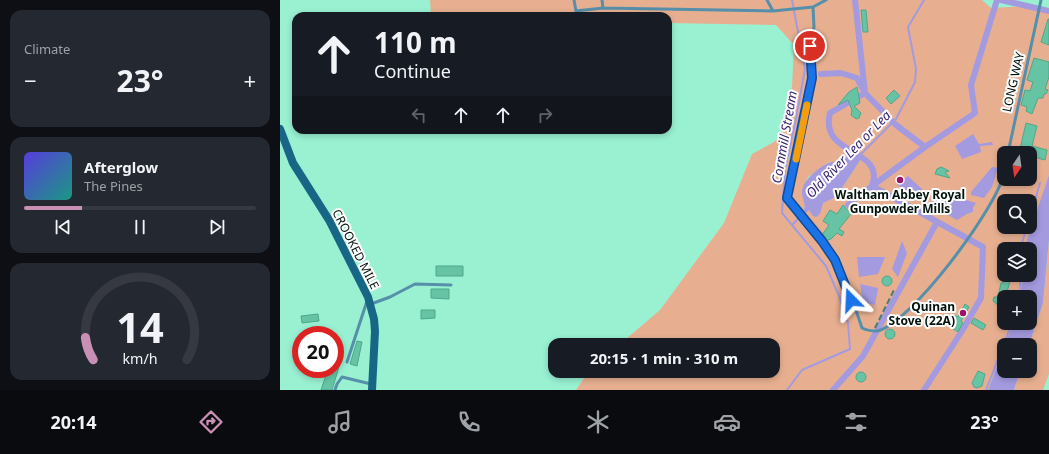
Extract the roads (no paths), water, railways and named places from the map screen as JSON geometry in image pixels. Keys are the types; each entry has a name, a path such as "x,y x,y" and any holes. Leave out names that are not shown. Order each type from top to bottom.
{"main road":[{"name":"CROOKED MILE","path":"280,129 293,163 329,220 369,301 375,331 372,387"}],"lane":[{"path":"574,0 576,11 602,8 773,11 814,7 826,0"},
{"path":"602,0 602,8"},
{"path":"767,0 773,11"},
{"name":"LONG WAY","path":"1010,146 1041,1"},
{"path":"814,7 814,27 810,46 812,78 787,198 822,241 835,260 862,328 876,331 901,317 943,272 967,242 999,186"},
{"path":"347,362 369,301 390,297 415,284 451,285"},
{"path":"335,390 342,377 372,387"}],"waterway":[{"name":"Cornmill Stream","path":"787,390 802,370 850,349 848,323 839,296 826,266 782,213 785,169 805,69 792,0"},
{"path":"821,74 841,73 857,78 865,93 855,0"},
{"name":"Old River Lea or Lea","path":"857,158 896,119 915,82 916,69 908,27 924,0"},
{"path":"872,186 975,113 971,85 997,0"},
{"path":"1001,0 1049,11"},
{"path":"872,186 874,173 870,164 862,157 842,145 834,137 829,127 830,113 865,93 896,125 925,147"},
{"path":"1037,194 1040,183"},
{"path":"848,205 872,186 983,247 981,298 962,331 924,390"},
{"name":"Old River Lea or Lea","path":"792,225 801,216"},
{"path":"833,390 863,356 937,222"},
{"path":"1022,242 1025,234"},
{"path":"1020,282 1021,290"},
{"path":"986,390 1009,330"}],"railway":[{"path":"875,328 895,288"}],"place":[{"name":"Waltham Abbey Royal Gunpowder Mills","path":"900,180"},
{"name":"Quinan Stove (22A)","path":"963,313"}]}
